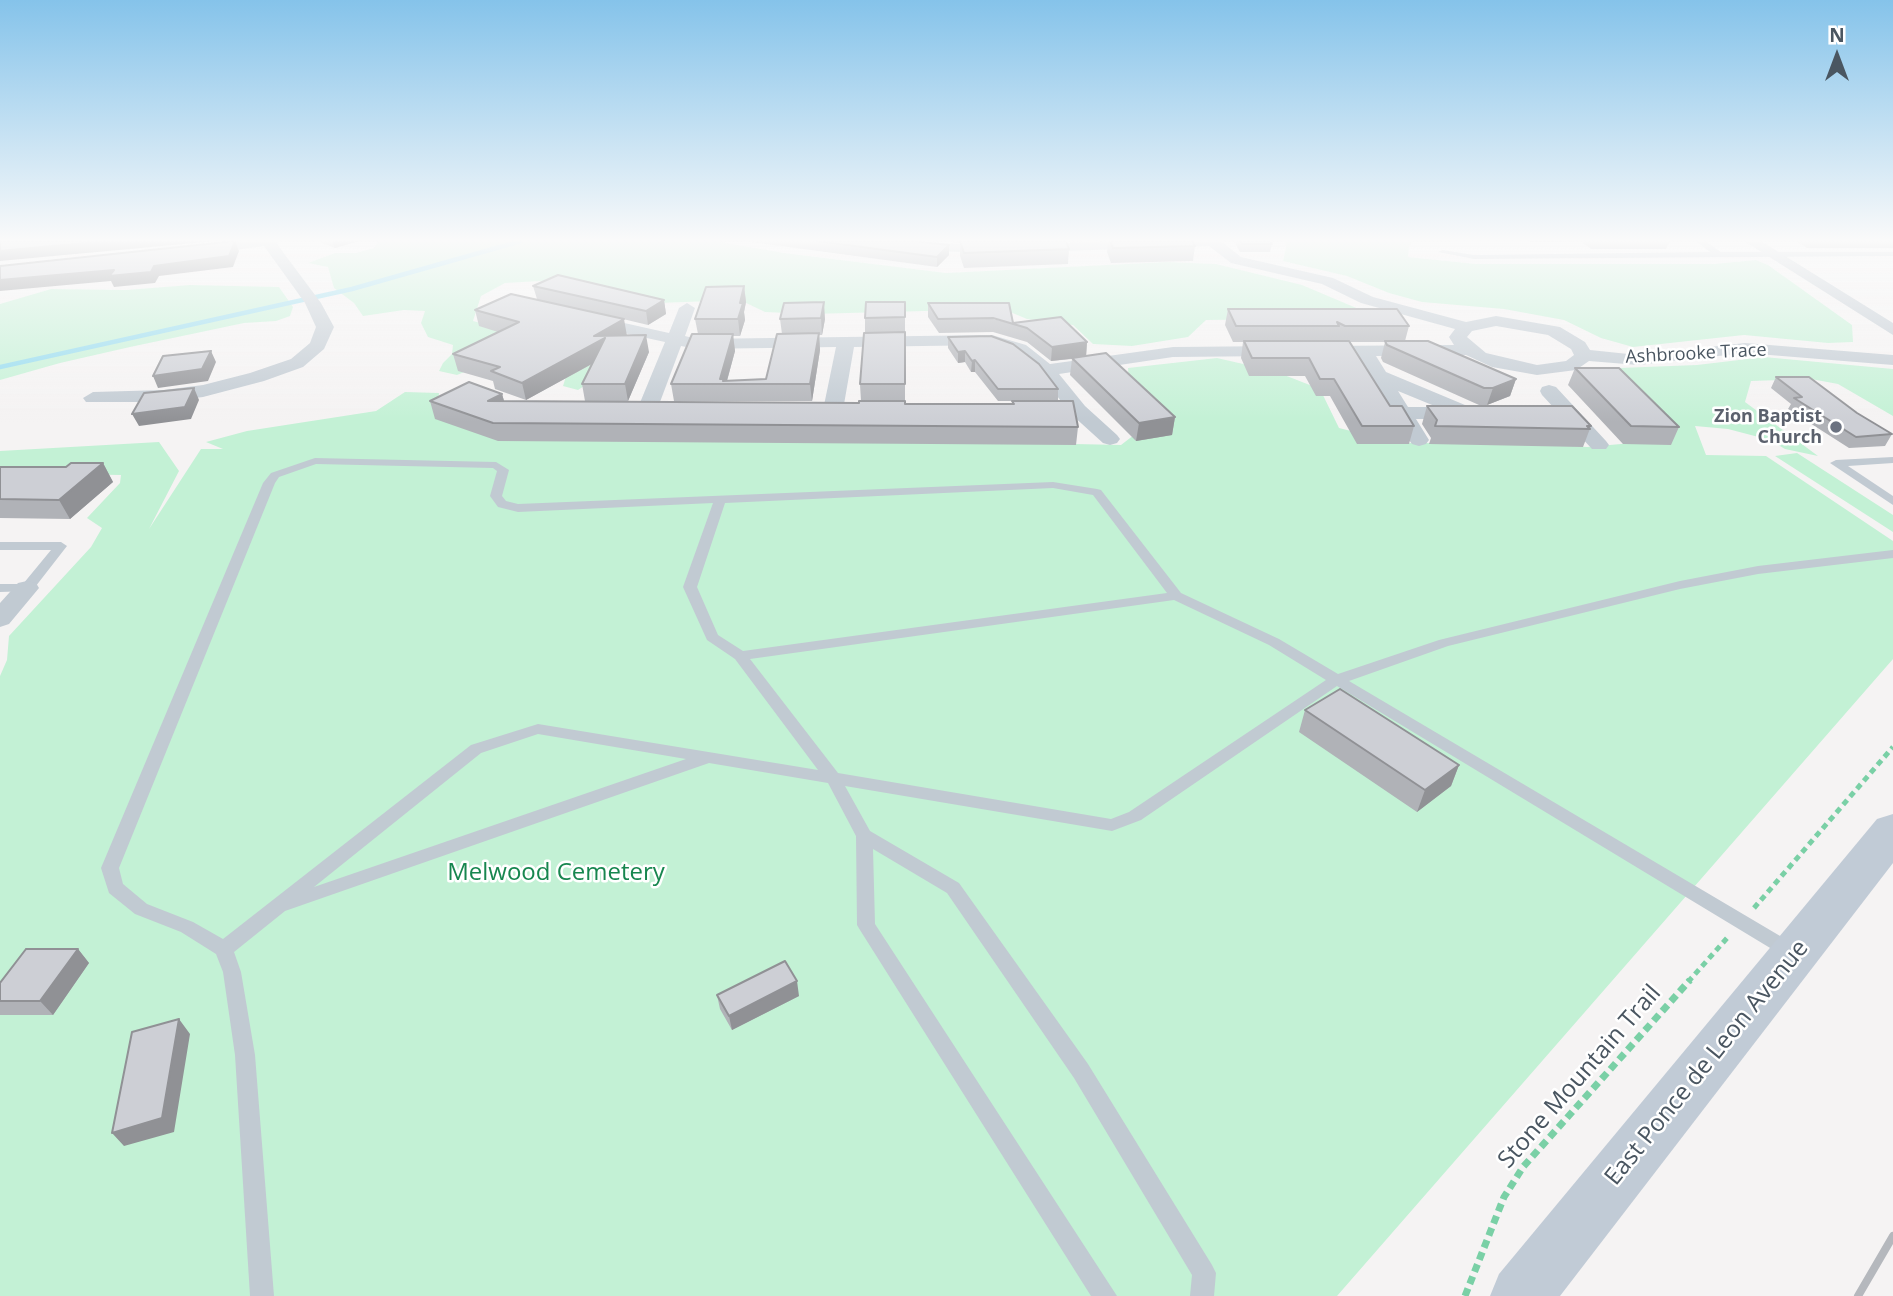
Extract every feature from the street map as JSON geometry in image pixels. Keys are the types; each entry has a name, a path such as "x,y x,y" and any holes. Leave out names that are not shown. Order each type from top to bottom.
{"main road":[{"name":"East Ponce de Leon Avenue","path":"1521,1296 1893,831"}],"street":[{"path":"93,398 164,396 203,391 297,363 318,345 325,327 311,301"},
{"path":"1046,370 1196,350 1468,350 1498,363 1537,370 1570,366 1580,361 1583,355 1580,346 1569,338 1535,326 1496,321 1466,327 1372,301"},
{"path":"1847,301 1893,330"},
{"path":"673,410 640,410 687,308"},
{"path":"572,316 697,344 992,340 1020,349 1046,370 1078,410 1110,439"},
{"path":"1466,327 1458,337 1468,350"},
{"path":"833,410 846,342"},
{"name":"Ashbrooke Trace","path":"1583,355 1638,360 1745,348 1893,360"},
{"path":"1364,351 1419,440"},
{"path":"1379,376 1476,413 1403,413"},
{"path":"1549,391 1599,445"},
{"path":"1051,410 1078,410"},
{"path":"1545,414 1570,414"},
{"path":"0,619 27,588"}],"lane":[{"path":"262,1296 245,1055 232,972 224,949 187,927 141,909 115,888 110,868 269,483 275,475 294,466 327,461 496,465 503,470 496,496 502,504 518,508 1053,485 1097,492 1176,596 1274,642 1794,955"},
{"path":"1890,462 1836,463 1893,501"},
{"path":"720,499 690,587 712,637 740,656 834,780 864,836 866,925 1105,1296"},
{"path":"0,546 61,546 27,588 0,588"},
{"path":"224,949 476,750 538,729 1112,825 1135,816 1336,680 1444,643 1680,584 1758,570 1893,554"},
{"path":"740,656 1176,596"},
{"path":"275,908 706,758"},
{"path":"864,836 953,888 1081,1071 1190,1249 1204,1273 1202,1296"}],"path":[{"path":"1748,914 1893,747"},
{"name":"Stone Mountain Trail","path":"1465,1296 1504,1197 1523,1167 1730,935"}],"green space":[{"path":"9,301 289,301 293,307 290,316 276,321 244,323 130,347 0,380 0,304"},
{"path":"352,301 479,301 473,321 606,356 595,379 578,390 563,386 568,370 477,367 457,375 439,371 452,354 453,345 428,337 421,323 425,311 404,310 363,316"},
{"path":"648,301 700,301 658,303"},
{"path":"743,301 1341,301 1380,318 1206,320 1188,337 1132,346 1093,344 1073,325 1027,319 1003,309 810,314 765,312"},
{"path":"1819,301 1852,325 1853,342 1828,343 1744,335 1633,347 1601,338 1564,320 1504,309 1422,302"},
{"name":"Melwood Cemetery","path":"1764,357 1893,369 1893,416 1838,384 1811,379 1751,381 1745,402 1818,456 1785,449 1770,440 1728,429 1695,426 1706,455 1766,456 1893,541 1893,659 1337,1296 0,1296 0,676 7,660 9,636 91,547 102,528 87,518 120,483 121,475 0,473 0,451 159,442 179,471 149,529 201,449 223,449 206,442 247,431 376,411 405,392 439,393 437,412 792,438 1121,445 1143,428 1129,387 1128,368 1217,358 1274,371 1320,389 1339,428 1399,443 1527,443 1587,447 1644,442 1619,368 1697,365"},
{"path":"1797,453 1893,515 1893,532 1775,456"}],"building":[{"path":"494,301 545,301 624,319 594,336 646,335 625,384 582,384 605,338 522,383 491,371 500,367 453,354 519,322 475,310"},
{"path":"603,301 662,301 646,311"},
{"path":"701,301 743,303 738,319 695,319"},
{"path":"824,302 821,318 780,319 784,303"},
{"path":"866,302 905,302 905,317 865,318"},
{"path":"928,303 1009,303 1013,323 1061,317 1087,342 1052,347 1027,328 993,318 938,319"},
{"path":"1228,309 1397,309 1409,326 1345,326 1337,322 1339,326 1236,326"},
{"path":"905,332 905,384 860,384 864,333"},
{"path":"819,333 810,384 671,384 692,334 733,334 720,379 724,379 723,381 766,379 777,334"},
{"path":"991,336 1013,344 1039,364 1058,389 998,389 975,360 972,361 965,351 958,352 948,337"},
{"path":"1244,341 1349,341 1390,406 1402,406 1414,426 1362,426 1334,379 1320,379 1309,358 1252,358"},
{"path":"1385,341 1428,341 1516,379 1493,388 1484,388 1387,345"},
{"path":"211,351 202,369 153,376 163,356"},
{"path":"1106,353 1175,417 1139,423 1072,358"},
{"path":"1575,368 1619,368 1679,427 1631,426"},
{"path":"1776,377 1809,377 1857,413 1892,434 1856,437 1794,398 1802,397"},
{"path":"469,382 502,394 488,401 905,401 905,404 1014,404 1012,401 1073,401 1078,427 493,423 430,401"},
{"path":"194,388 185,407 132,414 144,393"},
{"path":"1427,406 1572,406 1591,426 1587,426 1590,429 1435,426 1437,420"},
{"path":"71,463 103,463 59,500 0,499 0,467 66,467"},
{"path":"1340,689 1459,765 1425,790 1305,710"},
{"path":"26,949 78,949 40,1001 0,1001 0,983"},
{"path":"785,961 797,981 729,1016 717,995"},
{"path":"179,1019 162,1118 112,1133 132,1032"}],"waterway":[{"path":"0,367 296,301"}],"railway":[{"path":"1858,1296 1893,1236"}],"place":[{"name":"Zion Baptist Church","path":"1836,427"}]}
